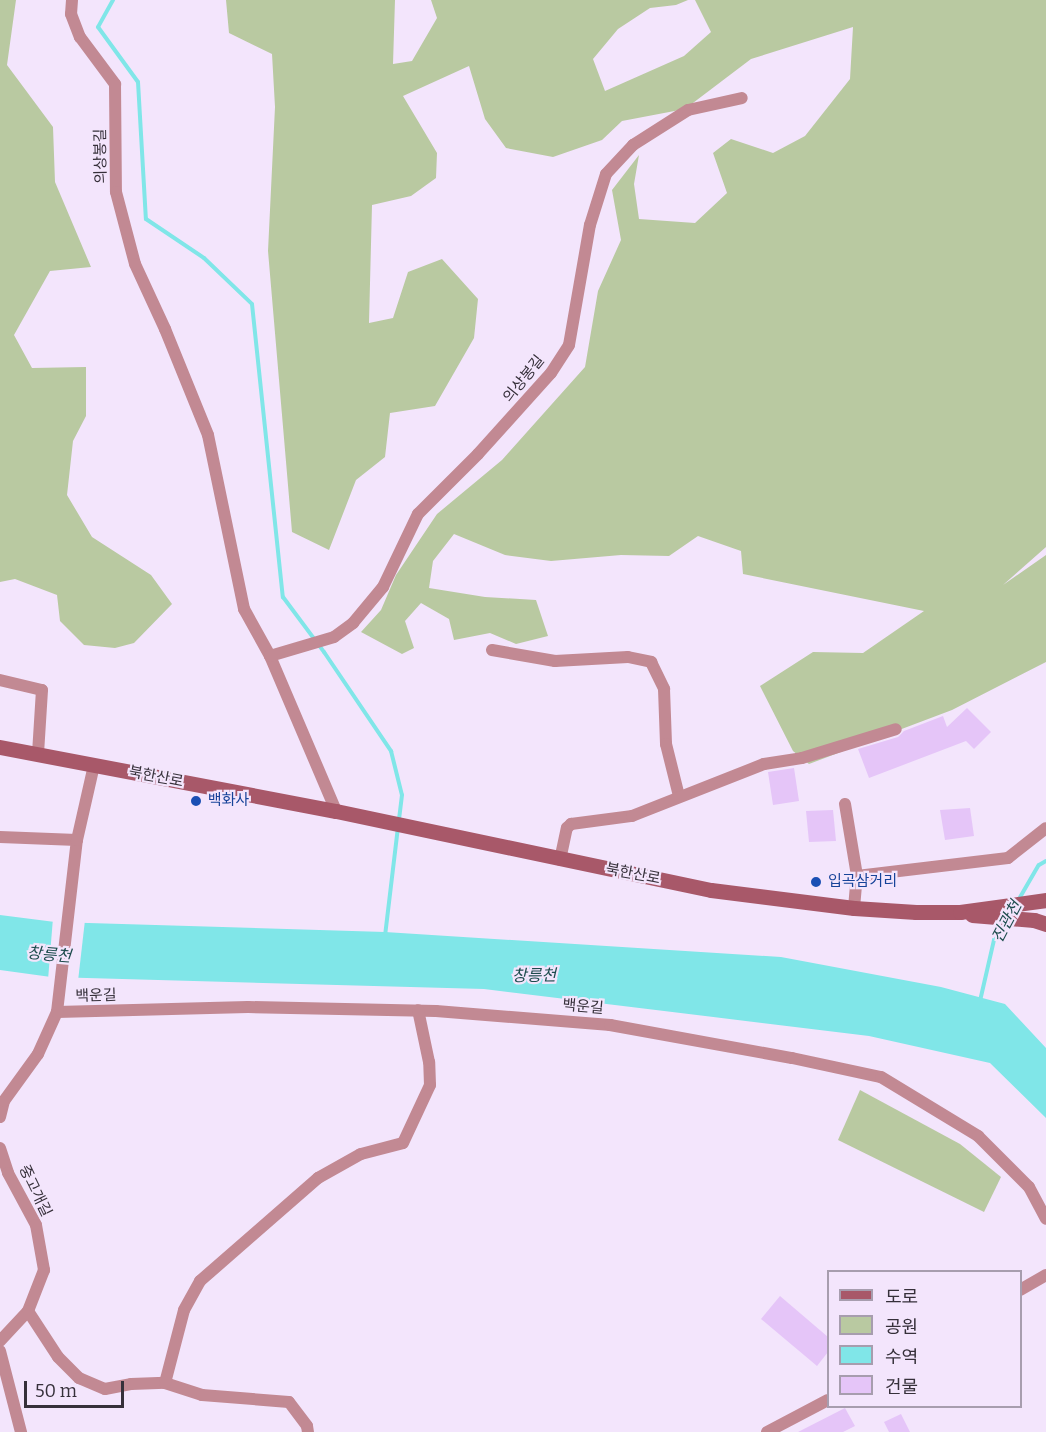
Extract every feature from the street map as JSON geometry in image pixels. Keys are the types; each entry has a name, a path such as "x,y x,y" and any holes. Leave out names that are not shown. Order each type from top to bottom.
{"main road":[{"name":"북한산로","path":"0,747 336,811 711,890 854,908 960,912"},
{"path":"960,912 1046,900"},
{"path":"960,912 981,918 1040,922"}],"street":[{"name":"의상봉길","path":"72,0 71,14 80,38 115,84 116,192 135,264 165,329 208,435 244,609 270,656 336,811"},
{"name":"의상봉길","path":"270,656 334,637 353,623 383,587 418,514 486,445 551,373 568,345 590,225 606,174 633,145 688,110 742,98"},
{"path":"492,651 555,661 628,657 651,662 664,689 666,744 680,796"},
{"path":"0,680 42,690 38,754"},
{"path":"560,860 565,835 571,824 632,816 764,764 802,758 896,729"},
{"path":"0,1118 2,1100 38,1054 57,1012 77,840 94,765"},
{"path":"846,804 857,876 854,908"},
{"path":"857,876 1008,858 1046,828"},
{"path":"0,837 77,840"},
{"name":"백운길","path":"57,1012 248,1007 418,1010 610,1025 881,1077 978,1136 1029,1187 1046,1219"},
{"path":"165,1383 184,1310 200,1281 318,1178 361,1154 403,1143 430,1085 429,1062 418,1010"},
{"name":"중고개길","path":"0,1148 8,1173 36,1225 44,1270 28,1311 0,1341"},
{"path":"1022,1289 1046,1275"},
{"path":"28,1311 58,1357 79,1378 105,1389 131,1384 165,1383 202,1395 289,1402 307,1426 308,1432"},
{"path":"0,1351 21,1432"},
{"path":"767,1432 827,1401"}],"green space":[{"path":"0,0 16,0 7,65 53,127 55,182 91,267 50,271 14,335 32,368 86,367 86,416 73,441 67,495 92,537 151,575 172,604 134,643 115,648 84,645 60,621 57,595 15,579 0,582"},
{"path":"226,0 395,0 393,64 412,61 437,18 431,0 688,0 676,5 650,8 618,29 593,59 605,91 684,56 711,32 695,0 1046,0 1046,547 1003,585 1046,555 1046,662 952,710 809,764 793,751 760,686 813,652 863,653 924,611 743,574 741,551 698,536 669,556 621,555 551,561 505,555 454,534 433,561 429,588 485,597 536,600 548,636 516,644 490,633 454,640 449,619 421,603 405,621 414,648 402,654 361,632 381,610 396,575 437,514 502,460 585,367 598,291 621,240 612,190 639,155 634,184 639,219 695,223 727,193 713,153 731,139 773,153 805,136 850,79 853,27 751,59 685,109 622,121 602,140 553,157 506,148 485,119 469,66 403,96 437,153 436,178 411,196 372,205 369,323 393,318 408,272 442,259 478,299 474,338 435,406 390,413 385,457 356,480 329,550 292,532 268,251 275,107 272,54 229,33"},
{"path":"860,1090 960,1144 1001,1177 984,1212 838,1140"}],"water":[{"name":"창릉천","path":"0,915 55,922 385,932 781,957 941,987 1005,1004 1046,1048 1046,1118 990,1063 869,1036 484,989 51,977 0,970"}],"pier":[{"path":"53,918 85,920 78,981 48,980"}],"building":[{"path":"967,708 991,732 974,749 966,741 869,778 858,749 898,737 904,731 943,716 947,727"},
{"path":"794,768 799,801 773,805 768,772"},
{"path":"970,808 974,836 945,840 940,810"},
{"path":"833,810 836,841 809,842 806,811"},
{"path":"780,1296 827,1336 827,1353 817,1366 761,1319"},
{"path":"845,1408 855,1426 843,1432 798,1432"},
{"path":"901,1414 910,1432 889,1432 884,1422"}],"waterway":[{"path":"113,0 98,27 138,82 146,219 204,258 252,304 283,597 324,652 391,751 402,795 399,820"},
{"path":"385,936 398,827"},
{"name":"진관천","path":"1019,899 1039,865 1046,861"},
{"name":"진관천","path":"980,1001 994,940 1006,921"}],"place":[{"name":"백화사","path":"196,801"},
{"name":"입곡삼거리","path":"816,882"}]}
